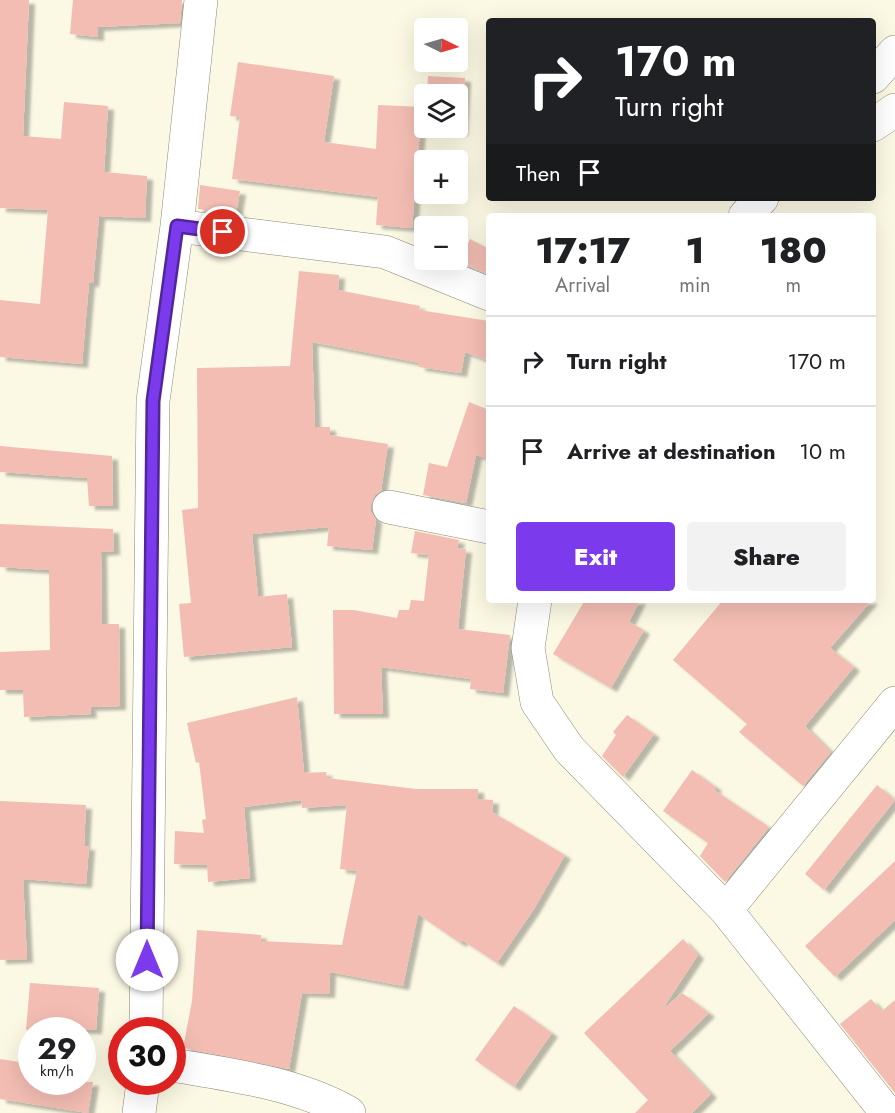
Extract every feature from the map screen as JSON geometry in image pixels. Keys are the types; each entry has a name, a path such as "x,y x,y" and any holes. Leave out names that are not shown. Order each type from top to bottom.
{"street":[{"path":"146,1017 153,401 177,226 201,0"},
{"path":"876,73 895,52"},
{"path":"876,123 895,110"},
{"path":"748,213 759,201"},
{"path":"177,226 385,252 486,293"},
{"path":"389,507 486,526"},
{"path":"535,603 528,648 537,702 569,749 726,910 887,1113"},
{"path":"726,910 895,703"},
{"path":"186,1068 298,1092 350,1113"},
{"path":"139,1113 141,1095"}],"building":[{"path":"0,0 29,0 23,136 61,139 64,102 108,106 104,172 147,176 145,218 99,216 93,283 89,283 82,364 0,357 0,300 40,304 48,210 0,208"},
{"path":"73,0 182,0 180,23 98,27 98,37 70,34"},
{"path":"238,62 334,76 324,142 376,149 378,105 414,107 414,138 419,138 418,150 414,150 412,228 376,225 378,197 232,179 240,117 230,116"},
{"path":"428,76 465,78 465,84 428,84"},
{"path":"200,185 240,191 236,214 198,209"},
{"path":"470,239 486,247 486,273 468,266"},
{"path":"299,271 339,275 338,290 420,306 419,310 486,321 486,360 465,352 461,373 419,367 420,363 312,342 315,427 330,427 330,435 388,444 381,491 375,495 371,504 371,512 376,520 372,550 327,546 329,527 252,534 258,597 287,594 292,647 184,657 179,604 191,603 182,510 198,508 197,368 290,366"},
{"path":"469,402 486,409 486,458 476,455 466,503 423,495 429,463 447,467"},
{"path":"0,446 112,456 113,506 89,506 87,478 0,472"},
{"path":"0,524 113,529 114,551 101,552 102,624 119,624 120,706 90,707 91,714 24,717 23,690 0,690 0,652 50,650 49,570 0,567"},
{"path":"415,531 459,540 457,548 466,549 458,629 510,635 503,693 470,689 471,679 381,667 383,714 334,714 333,610 354,610 397,618 399,610 409,610 411,600 424,601 429,555 411,553"},
{"path":"583,603 638,603 629,622 644,630 611,688 553,654"},
{"path":"720,603 869,603 830,648 854,667 805,726 831,752 803,786 739,732 747,724 673,660"},
{"path":"297,697 304,773 326,772 327,778 416,789 478,789 478,799 493,800 492,812 565,855 534,909 497,963 462,940 460,943 418,914 403,986 330,972 329,994 302,993 289,1069 186,1049 197,930 261,935 261,941 342,945 357,871 340,869 347,805 302,808 301,800 244,807 250,878 208,882 207,865 174,864 175,831 204,833 202,820 206,819 199,762 196,763 187,723"},
{"path":"627,715 654,734 623,777 602,756 616,735 613,732"},
{"path":"692,770 716,787 714,790 769,827 725,882 700,856 708,843 663,811"},
{"path":"877,785 895,800 824,890 805,874"},
{"path":"0,801 86,805 84,846 89,846 86,884 23,879 27,959 0,960"},
{"path":"895,861 895,920 835,977 805,946"},
{"path":"683,939 698,955 662,1010 682,993 709,1013 670,1051 711,1094 692,1113 635,1113 648,1100 584,1033"},
{"path":"30,983 99,988 96,1030 96,1017 27,1017"},
{"path":"871,999 882,1011 895,1000 895,1093 840,1024"},
{"path":"514,1006 552,1033 514,1087 475,1060"},
{"path":"0,1059 18,1062 18,1095 91,1095 88,1113 0,1099"}],"route":[{"path":"147,960 153,401 177,226 223,232"}]}
